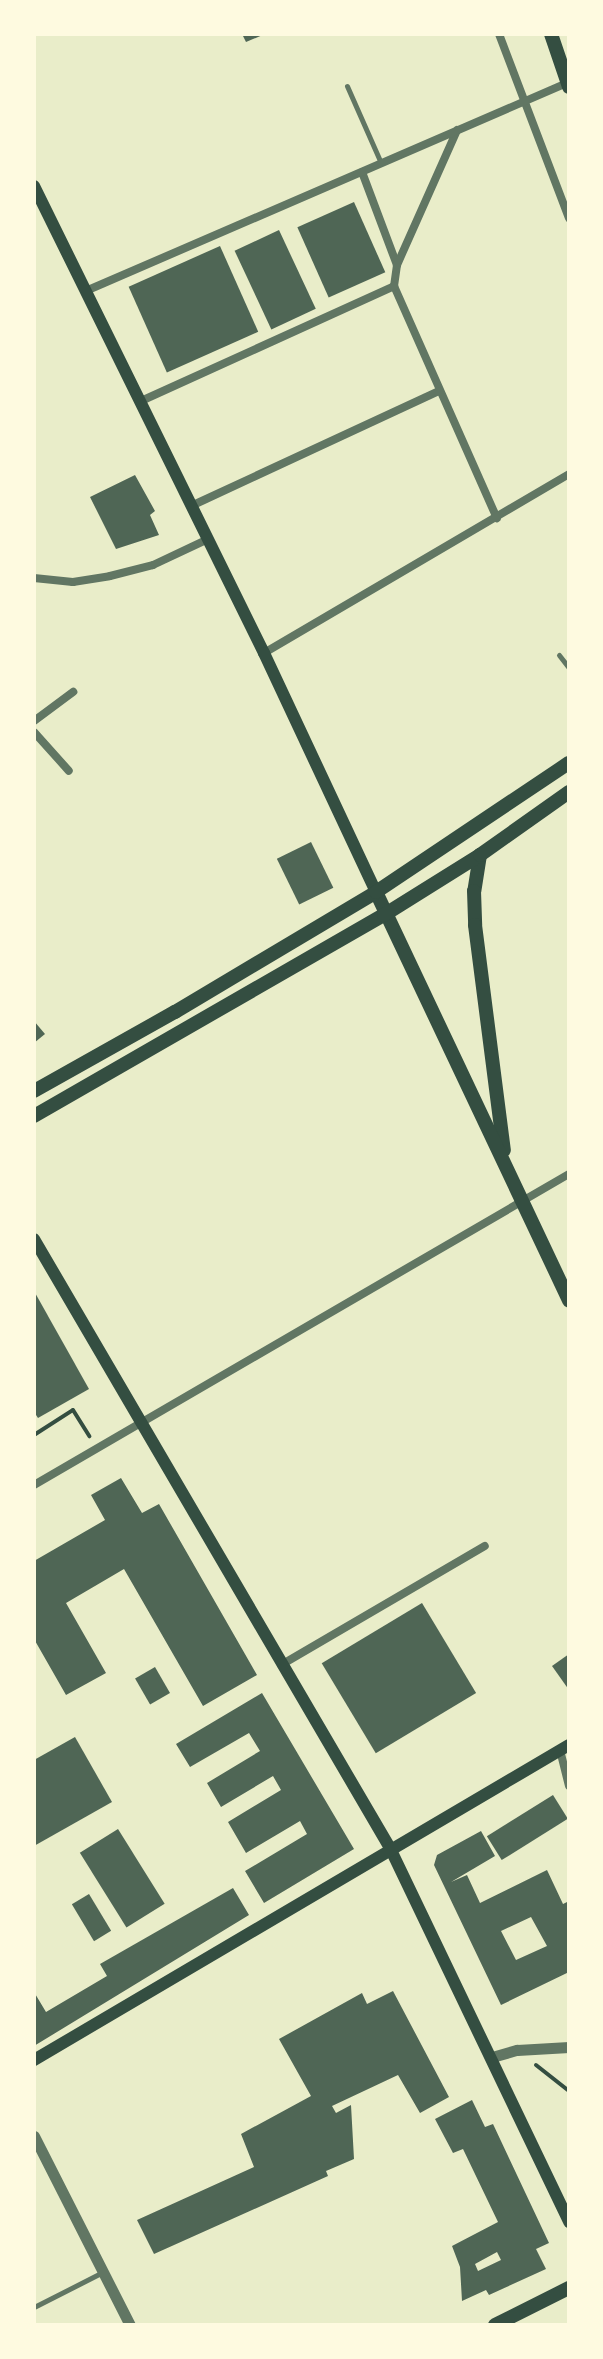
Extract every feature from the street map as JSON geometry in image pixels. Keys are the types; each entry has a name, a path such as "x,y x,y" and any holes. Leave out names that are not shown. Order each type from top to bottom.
{"main road":[{"path":"551,34 568,85"},
{"path":"36,195 88,290 206,540 264,653 384,915 569,1301"},
{"path":"34,1091 175,1012 376,892 569,763"},
{"path":"34,1116 384,915 480,855 569,792"},
{"path":"480,855 474,891 475,925 505,1162"},
{"path":"34,1239 390,1848 569,2222"},
{"path":"34,2060 564,1748"},
{"path":"495,2325 569,2288"}],"street":[{"path":"499,34 569,218"},
{"path":"88,290 568,85"},
{"path":"458,130 397,265 394,286 497,518"},
{"path":"362,172 397,265"},
{"path":"141,401 394,286"},
{"path":"191,506 439,391"},
{"path":"264,653 569,474"},
{"path":"34,578 73,582 110,576 153,565 206,540"},
{"path":"34,721 73,692"},
{"path":"34,732 69,771"},
{"path":"34,1485 569,1174"},
{"path":"281,1665 485,1546"},
{"path":"564,1748 569,1786"},
{"path":"492,2057 517,2050 569,2047"},
{"path":"34,2136 130,2325"}],"lane":[{"path":"347,86 381,163"},
{"path":"559,655 569,668"},
{"path":"34,2307 104,2272"}],"path":[{"path":"34,1435 73,1410 97,1448"},
{"path":"34,1426 41,1431"},
{"path":"517,2050 569,2091"}],"building":[{"path":"242,34 265,34 246,42"},
{"path":"354,202 385,272 329,298 297,227"},
{"path":"279,230 316,309 271,330 235,251"},
{"path":"220,246 258,332 167,373 129,287"},
{"path":"135,475 155,511 150,515 159,535 116,549 90,497"},
{"path":"311,842 333,888 299,904 277,859"},
{"path":"34,1021 45,1034 34,1043"},
{"path":"34,1291 89,1389 38,1418 34,1412"},
{"path":"121,1478 142,1513 159,1504 257,1675 203,1706 124,1569 66,1603 106,1673 66,1695 34,1639 34,1561 105,1520 91,1495"},
{"path":"422,1603 476,1693 376,1753 322,1663"},
{"path":"569,1654 569,1690 552,1666"},
{"path":"155,1667 170,1693 150,1704 135,1678"},
{"path":"262,1693 354,1849 264,1903 245,1871 307,1834 300,1821 246,1853 228,1822 281,1790 273,1776 221,1807 207,1783 260,1751 249,1733 190,1767 176,1744"},
{"path":"75,1737 112,1802 34,1846 34,1760"},
{"path":"553,1795 568,1819 502,1860 487,1836"},
{"path":"118,1829 165,1904 126,1927 80,1853"},
{"path":"481,1831 495,1856 451,1882 467,1875 480,1903 547,1870 563,1904 569,1901 569,1972 501,2005 434,1865 437,1855","holes":["531,1917 547,1946 516,1960 501,1931"]},
{"path":"233,1888 249,1915 34,2046 34,1992 46,2012 107,1976 100,1964"},
{"path":"89,1894 111,1931 94,1941 72,1904"},
{"path":"393,1991 449,2097 420,2113 398,2075 332,2106 336,2113 351,2105 354,2159 326,2171 328,2176 154,2254 137,2220 254,2167 241,2134 311,2096 279,2039 362,1993 367,2004"},
{"path":"472,2100 485,2127 493,2124 549,2243 536,2249 546,2269 489,2295 486,2290 462,2301 460,2267 452,2246 498,2222 463,2149 453,2153 435,2119","holes":["497,2252 501,2260 478,2271 475,2264"]}]}
